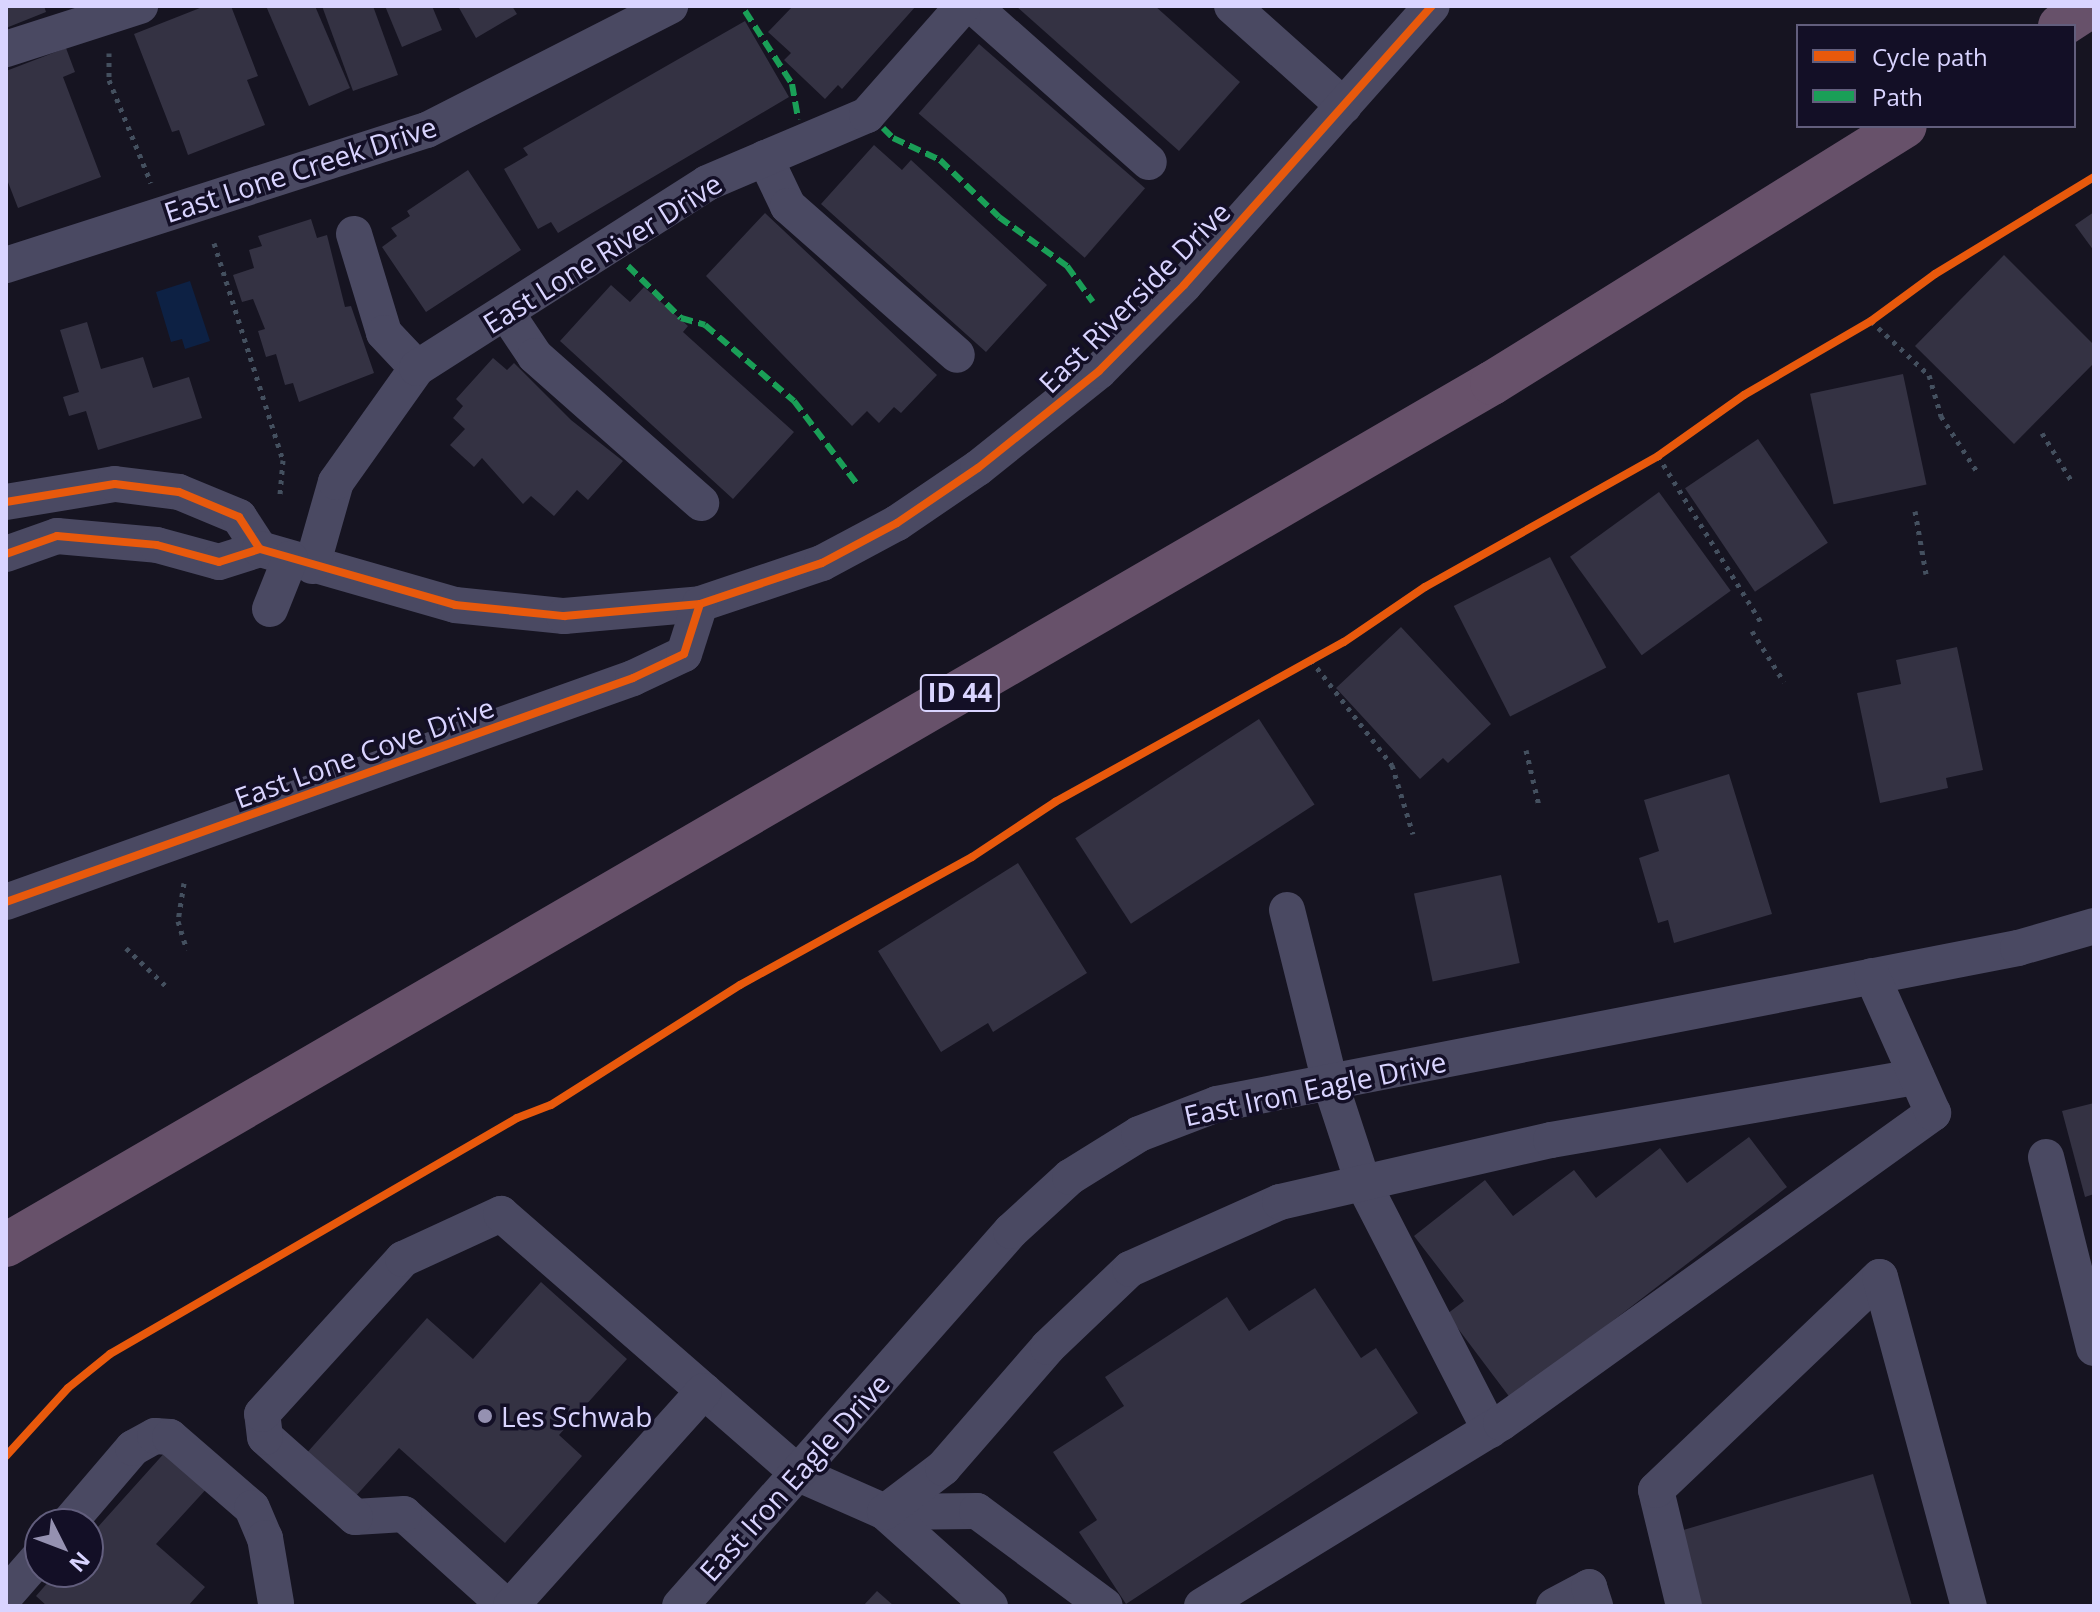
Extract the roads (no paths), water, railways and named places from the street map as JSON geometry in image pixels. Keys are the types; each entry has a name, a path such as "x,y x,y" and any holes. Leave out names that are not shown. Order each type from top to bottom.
{"highway":[{"path":"2063,24 2091,6"},
{"name":"ID 44","path":"6,1245 1479,391 1902,128"}],"street":[{"path":"6,49 140,6"},
{"name":"East Lone Creek Drive","path":"6,265 427,130 670,6"},
{"name":"East Lone River Drive","path":"270,609 287,558 336,482 417,368 507,314 707,183 867,115 963,6"},
{"path":"973,6 1149,162"},
{"path":"1232,6 1344,106"},
{"name":"East Riverside Drive","path":"287,558 455,605 504,612 623,614 700,604 822,563 897,523 1041,421 1184,285 1432,6"},
{"path":"765,158 788,206 957,355"},
{"path":"354,234 384,333 417,368"},
{"path":"507,314 535,356 701,503"},
{"path":"6,502 115,484 179,492 239,517 287,558"},
{"path":"6,554 57,536 157,545 219,562 287,558"},
{"name":"East Lone Cove Drive","path":"6,902 633,678 684,654 700,604"},
{"path":"1287,910 1330,1082 1363,1183 1490,1430"},
{"name":"East Iron Eagle Drive","path":"680,1606 1011,1231 1070,1177 1175,1118 1330,1082 2018,948 2094,926"},
{"path":"1202,1606 1490,1430 1933,1113 1872,976"},
{"path":"885,1512 943,1468 1048,1347 1130,1269 1280,1202 1551,1140 1917,1077"},
{"path":"2046,1157 2081,1244 2094,1348"},
{"path":"704,1391 508,1606 404,1514 355,1517 265,1437 262,1414 403,1259 501,1214 704,1391 799,1474 885,1512 990,1606"},
{"path":"1684,1606 1656,1490 1880,1277 1969,1606"},
{"path":"82,1508 133,1448 155,1436 170,1437 252,1508 265,1538 278,1605"},
{"path":"885,1512 977,1511 1105,1606"},
{"path":"6,1595 24,1574"},
{"path":"1554,1606 1589,1587 1595,1606"}],"water":[{"path":"190,281 210,341 185,349 182,339 171,342 156,292"}],"place":[{"name":"Les Schwab","path":"485,1416"}]}
